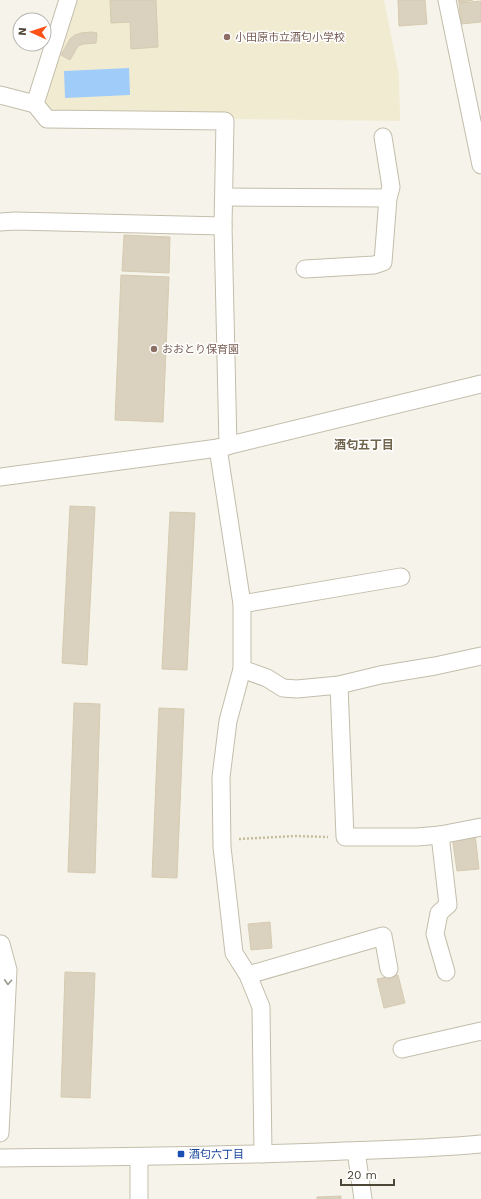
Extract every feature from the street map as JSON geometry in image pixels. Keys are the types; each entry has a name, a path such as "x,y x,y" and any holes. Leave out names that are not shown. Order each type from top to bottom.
{"street":[{"path":"35,104 68,0"},
{"path":"446,0 481,165"},
{"path":"0,95 35,104 47,119 225,121 223,226 223,447 242,604 242,669 228,721 222,770 222,840 234,952 248,975 262,1007 263,1154"},
{"path":"305,269 374,265 383,262 388,198 391,186 383,137"},
{"path":"224,197 388,198"},
{"path":"0,222 15,221 223,226"},
{"path":"0,477 223,447 481,384"},
{"path":"242,604 401,577"},
{"path":"242,669 267,678 283,688 298,689 339,685 380,675 436,666 481,656"},
{"path":"339,685 345,838 387,838 440,835 481,826"},
{"path":"440,835 448,905 439,913 436,934 446,972"},
{"path":"248,975 383,936 389,969"},
{"path":"0,945 8,970 0,1133"},
{"path":"402,1048 481,1031"},
{"path":"0,1158 263,1154 444,1148 481,1144"},
{"path":"356,1151 363,1199"},
{"path":"139,1157 139,1199"}],"path":[{"path":"222,840 296,836 345,838"}],"shaded area":[{"name":"小田原市立酒匂小学校","path":"74,0 384,0 399,75 400,121 229,119 53,114 42,101"}],"water":[{"path":"129,68 130,95 65,98 64,71"}],"building":[{"path":"110,0 156,0 158,47 131,49 130,22 111,23"},
{"path":"398,0 425,0 427,24 399,26"},
{"path":"458,0 473,0 459,3"},
{"path":"481,1 481,22 461,24 459,3"},
{"path":"91,32 97,33 96,43 78,46 70,60 61,55 70,39 75,35"},
{"path":"124,235 170,237 169,273 122,271"},
{"path":"121,275 169,277 163,422 115,420"},
{"path":"70,506 95,507 87,665 62,663"},
{"path":"170,512 195,513 187,670 162,669"},
{"path":"74,703 100,704 95,873 68,872"},
{"path":"159,708 184,709 177,878 152,877"},
{"path":"475,834 479,869 457,871 452,836"},
{"path":"270,922 272,948 251,950 248,924"},
{"path":"65,972 95,973 90,1098 61,1097"},
{"path":"398,975 405,1003 384,1008 377,979"},
{"path":"341,1196 341,1199 317,1199 317,1197"}],"place":[{"name":"小田原市立酒匂小学校","path":"227,37"},
{"name":"おおとり保育園","path":"154,349"},
{"name":"酒匂六丁目","path":"181,1154"}],"district":[{"name":"酒匂五丁目","path":"364,445"}]}
